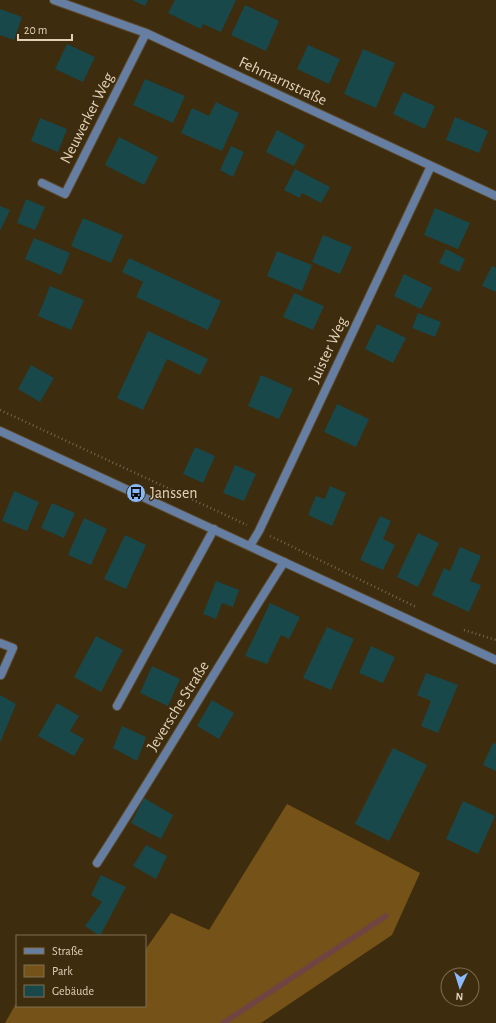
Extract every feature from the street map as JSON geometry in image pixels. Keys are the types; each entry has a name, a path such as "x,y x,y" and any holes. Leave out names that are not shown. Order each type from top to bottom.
{"street":[{"name":"Fehmarnstraße","path":"54,0 146,33 496,196"},
{"name":"Neuwerker Weg","path":"42,183 65,194 146,33"},
{"name":"Juister Weg","path":"250,546 259,530 431,166"},
{"path":"0,431 496,660"},
{"path":"117,706 214,530"},
{"name":"Jeversche Straße","path":"96,864 284,562"},
{"path":"0,642 13,648 1,675"}],"green space":[{"path":"287,804 420,873 392,935 261,1023 5,1023 16,1004 16,1007 146,1007 146,949 171,913 209,930"}],"building":[{"path":"132,0 148,0 145,6"},
{"path":"175,0 236,0 221,32 203,24 201,29 168,13"},
{"path":"245,5 279,21 266,51 231,35"},
{"path":"0,9 22,17 14,40 0,35"},
{"path":"67,44 95,57 83,82 55,69"},
{"path":"308,45 340,59 329,84 297,69"},
{"path":"363,49 395,63 376,108 344,94"},
{"path":"145,79 185,96 173,123 133,105"},
{"path":"403,92 435,106 425,129 393,114"},
{"path":"216,102 239,113 222,151 181,133 192,108 209,116"},
{"path":"455,117 488,131 479,153 446,140"},
{"path":"40,118 67,129 58,152 31,141"},
{"path":"277,130 305,145 294,166 266,152"},
{"path":"119,137 158,157 144,185 105,165"},
{"path":"231,146 244,152 233,177 220,170"},
{"path":"295,169 330,187 321,203 302,193 300,198 284,190"},
{"path":"26,199 45,207 35,230 17,223"},
{"path":"0,206 10,210 0,231"},
{"path":"435,208 470,223 458,249 424,235"},
{"path":"83,218 123,235 111,263 71,246"},
{"path":"323,235 352,247 340,274 312,262"},
{"path":"34,238 70,253 61,275 25,259"},
{"path":"446,249 465,259 459,272 439,263"},
{"path":"277,251 312,265 302,291 267,276"},
{"path":"129,258 221,301 208,330 136,297 143,282 122,272"},
{"path":"492,266 496,268 496,292 482,286"},
{"path":"404,274 432,288 421,309 394,296"},
{"path":"50,286 84,300 71,330 38,316"},
{"path":"294,293 324,306 313,330 283,317"},
{"path":"418,313 441,322 435,337 412,328"},
{"path":"377,324 406,338 393,363 365,349"},
{"path":"148,331 208,359 200,375 167,359 143,410 117,398"},
{"path":"31,365 54,378 40,402 18,389"},
{"path":"261,375 293,389 279,419 248,406"},
{"path":"337,404 369,419 356,447 324,432"},
{"path":"195,447 215,456 203,483 183,474"},
{"path":"235,465 256,474 244,501 223,493"},
{"path":"330,486 346,493 332,526 308,515 316,496 325,499"},
{"path":"14,491 39,502 27,531 2,521"},
{"path":"52,503 75,513 64,538 41,528"},
{"path":"380,516 391,521 383,539 395,545 383,570 360,560"},
{"path":"84,518 107,529 91,565 68,555"},
{"path":"418,533 439,543 418,587 397,577"},
{"path":"125,535 146,545 126,589 104,579"},
{"path":"460,547 481,556 470,581 481,585 469,612 432,595 444,568 450,571"},
{"path":"216,581 239,590 233,607 222,603 216,619 203,614"},
{"path":"270,603 300,617 289,639 281,635 267,664 245,656"},
{"path":"327,627 354,639 331,690 303,678"},
{"path":"96,636 123,650 101,692 74,677"},
{"path":"371,646 395,657 383,683 359,673"},
{"path":"152,666 180,679 168,706 140,693"},
{"path":"426,673 458,685 438,733 421,726 431,701 417,695"},
{"path":"0,695 16,704 0,743"},
{"path":"212,700 234,713 219,739 197,726"},
{"path":"57,703 79,716 70,731 84,739 74,756 38,736"},
{"path":"122,726 146,737 137,761 113,748"},
{"path":"493,743 496,744 496,771 483,765"},
{"path":"393,748 427,765 389,841 355,824"},
{"path":"144,798 173,815 161,839 131,823"},
{"path":"463,801 495,816 478,854 446,839"},
{"path":"146,845 167,856 156,879 133,866"},
{"path":"101,875 126,887 101,935 85,926 102,902 91,895"}],"waterway":[{"path":"223,1023 386,916"}],"place":[{"name":"Janssen","path":"136,493"}]}
